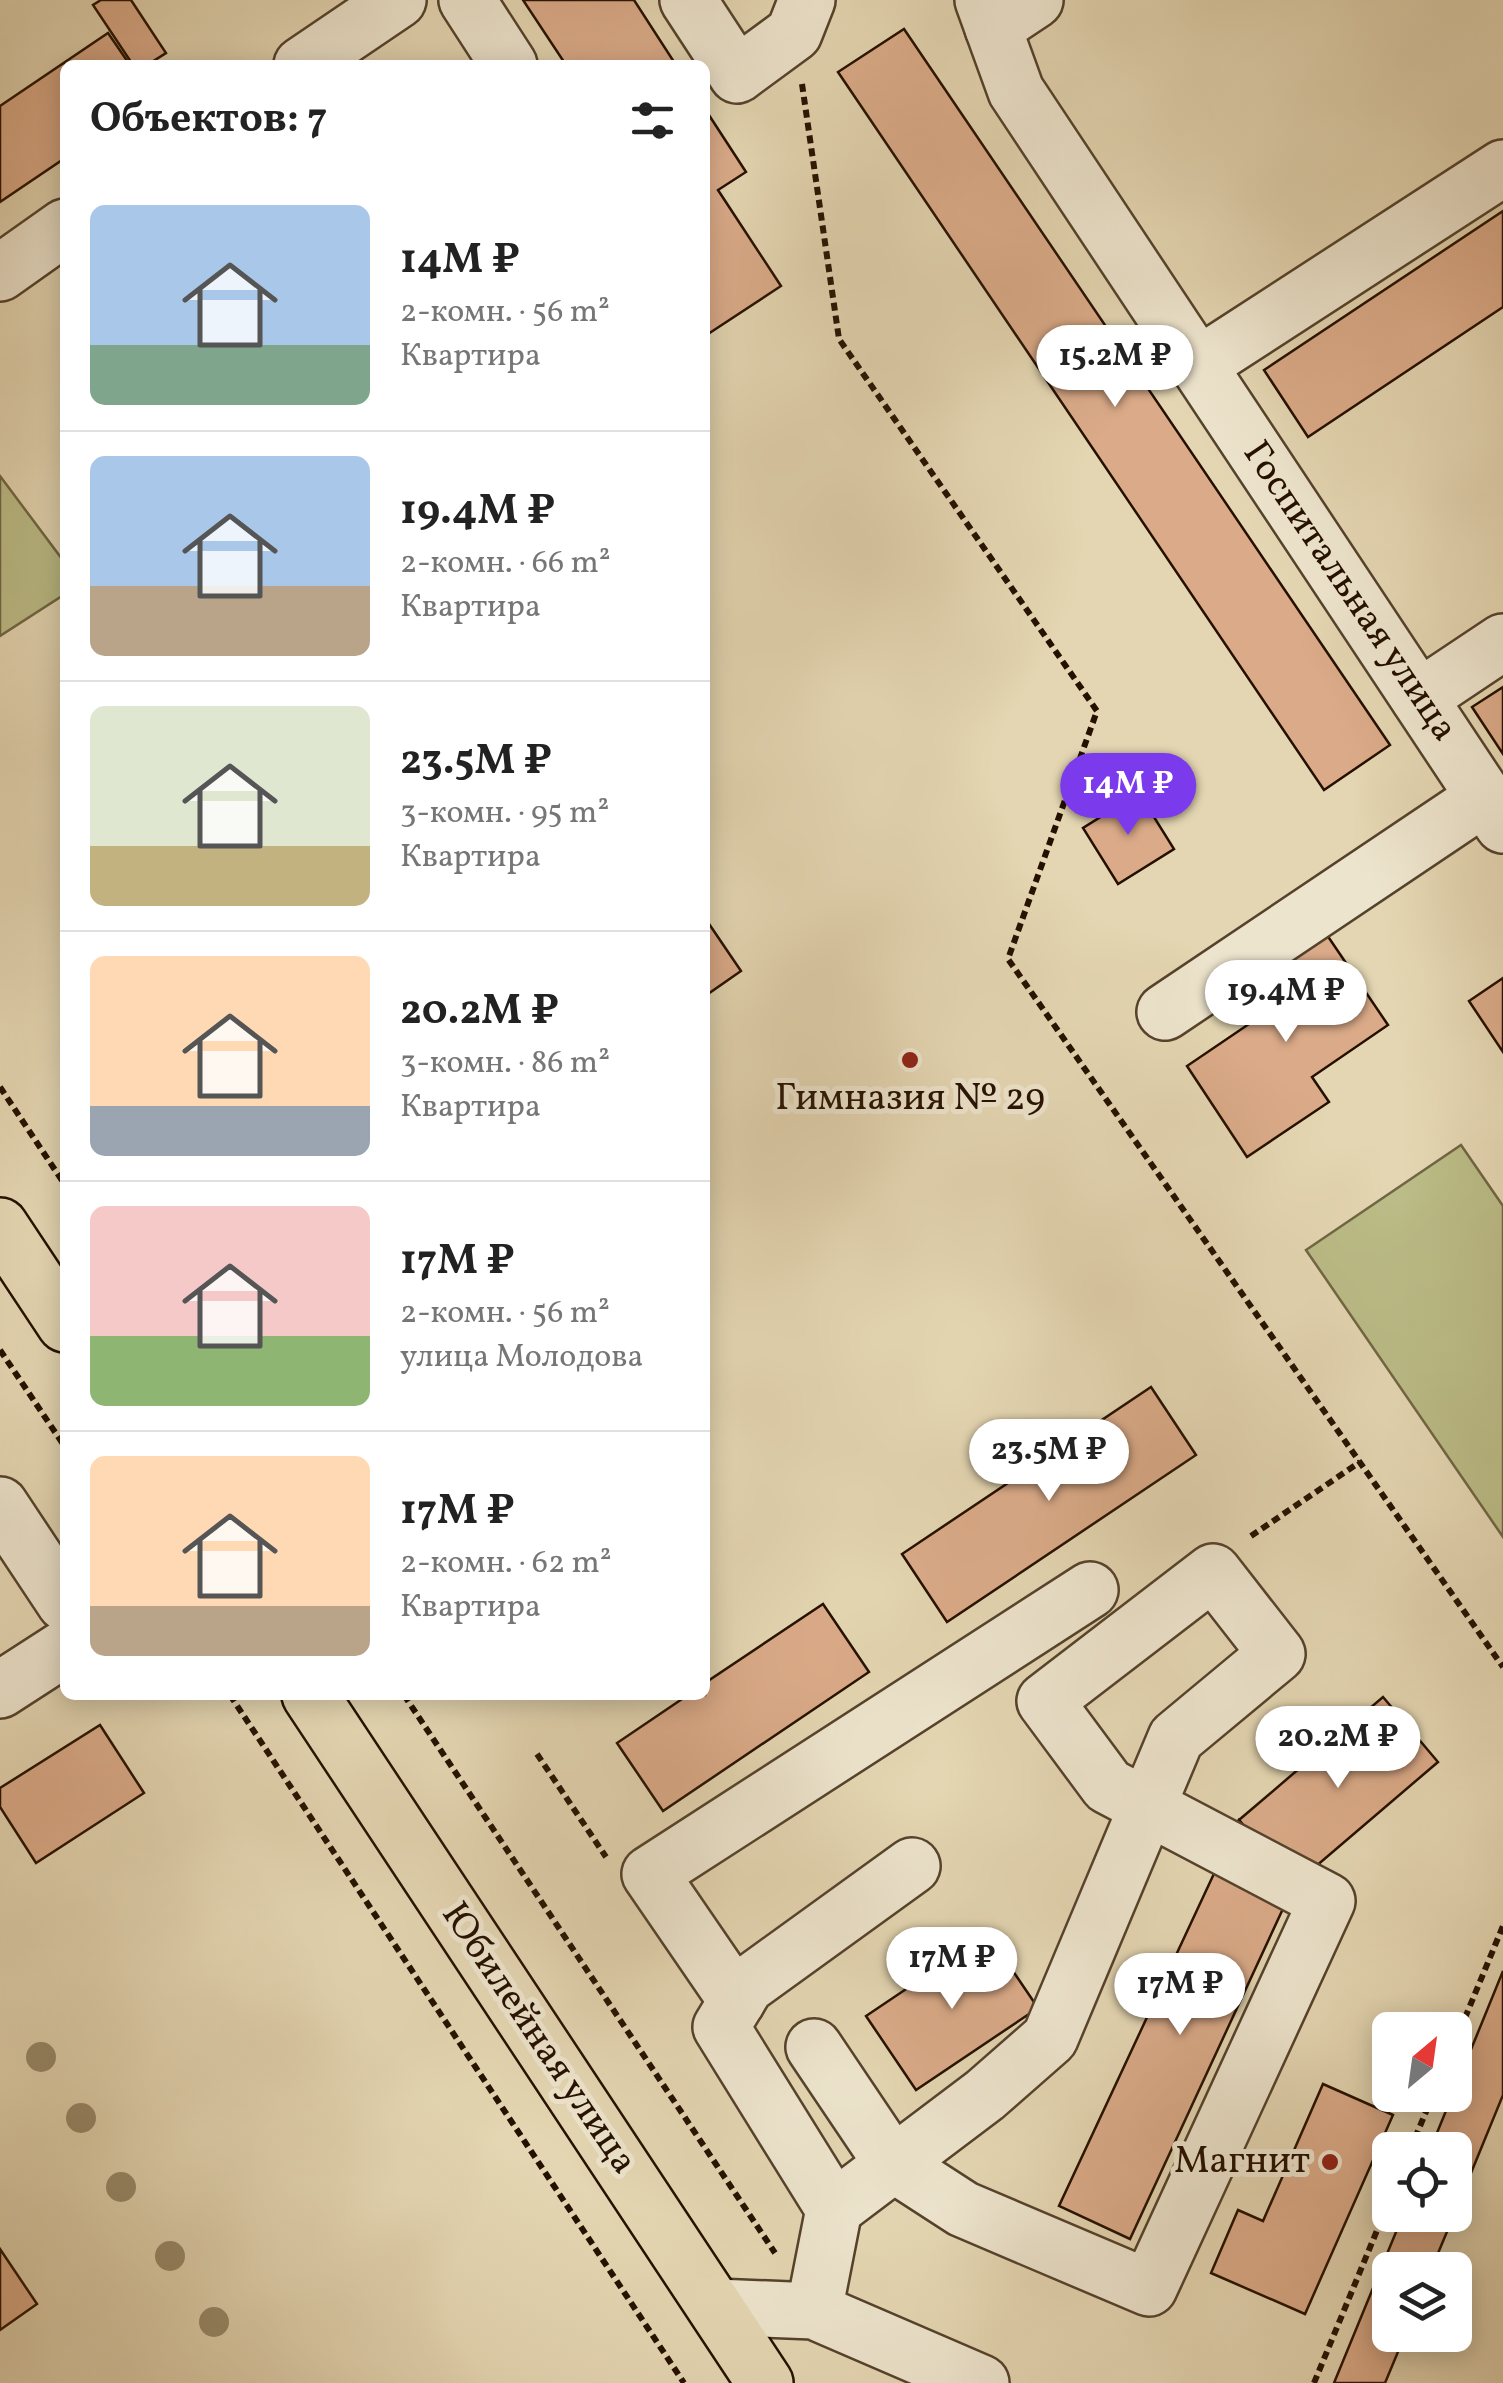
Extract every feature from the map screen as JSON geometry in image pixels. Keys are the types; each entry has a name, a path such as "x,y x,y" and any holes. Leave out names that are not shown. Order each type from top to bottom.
{"main road":[{"path":"0,1226 60,1316"},
{"name":"Юбилейная улица","path":"313,1700 766,2383"}],"street":[{"path":"309,60 398,0"},
{"path":"467,0 506,60"},
{"path":"688,0 737,75 800,17"},
{"name":"Госпитальная улица","path":"1003,9 1016,91 1494,811"},
{"path":"1199,365 1503,168"},
{"path":"0,273 60,231"},
{"path":"1420,698 1503,642"},
{"path":"1166,1012 1494,811"},
{"path":"0,1505 60,1596"},
{"path":"737,2001 650,1874 1090,1590"},
{"path":"0,1690 60,1651"},
{"path":"814,2047 892,2163 963,2209 1148,2288 1327,1901 1145,1807 1050,2038 985,2095 892,2163 834,2208 814,2311"},
{"path":"834,2208 721,2027 746,1986 912,1866"},
{"path":"716,2307 814,2311 982,2383"}],"path":[{"path":"800,17 839,339"},
{"path":"0,1087 60,1177"},
{"path":"0,1350 60,1440"},
{"path":"1251,1536 1360,1462"},
{"path":"233,1700 684,2383"},
{"path":"407,1700 814,2311"},
{"path":"1467,2012 1503,1926"},
{"path":"1314,2383 1376,2232"}],"green space":[{"path":"0,476 60,556 60,597 0,636"},
{"path":"1461,1145 1503,1206 1503,1537 1306,1250"}],"building":[{"path":"101,0 131,0 166,53 155,60 130,60 93,5"},
{"path":"523,0 634,0 673,60 563,60"},
{"path":"904,29 1390,745 1324,790 838,72"},
{"path":"108,33 127,60 68,60"},
{"path":"60,65 60,161 0,202 0,106"},
{"path":"710,117 746,172 718,190 781,286 710,333"},
{"path":"1503,211 1503,307 1308,437 1264,370"},
{"path":"1503,687 1503,754 1472,707"},
{"path":"1139,793 1174,849 1118,884 1083,828"},
{"name":"Гимназия № 29","path":"710,925 741,971 710,993"},
{"path":"1327,935 1388,1025 1312,1077 1329,1102 1247,1157 1187,1066 1249,1024 1233,999"},
{"path":"1503,978 1503,1052 1469,1001"},
{"path":"1151,1387 1196,1455 947,1622 902,1554"},
{"path":"823,1604 869,1672 663,1811 617,1743 681,1700 710,1700 710,1680"},
{"path":"1383,1697 1438,1762 1294,1885 1239,1820"},
{"path":"100,1725 144,1793 36,1863 0,1807 0,1788"},
{"path":"1239,1820 1294,1885 1130,2239 1059,2206"},
{"path":"988,1934 1038,2008 916,2090 866,2016"},
{"path":"1503,1971 1503,2095 1472,2171 1472,2132 1437,2132 1445,2112 1472,2112 1472,2047"},
{"name":"Магнит","path":"1323,2084 1372,2106 1372,2112 1393,2115 1385,2132 1372,2132 1372,2162 1305,2314 1211,2273 1238,2210 1263,2221"},
{"path":"1396,2232 1447,2232 1439,2252 1388,2252"},
{"path":"0,2249 37,2304 0,2330"},
{"path":"1372,2290 1372,2352 1398,2352 1385,2383 1334,2383"}],"place":[{"name":"Гимназия № 29","path":"910,1060"},
{"name":"Магнит","path":"1330,2162"}]}
